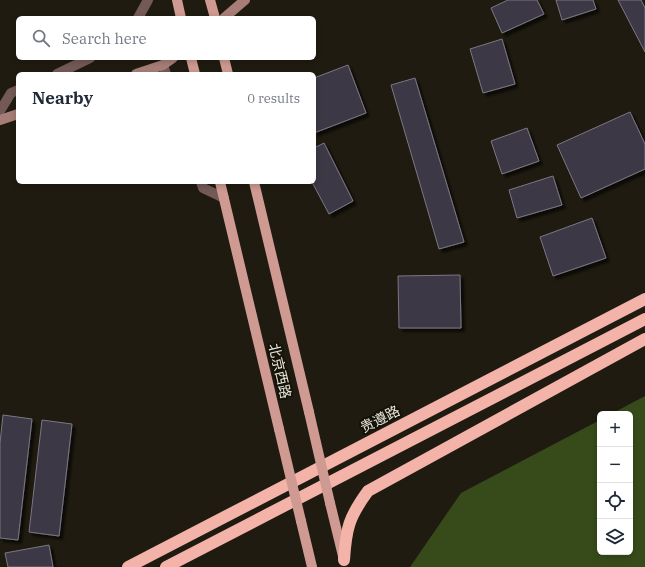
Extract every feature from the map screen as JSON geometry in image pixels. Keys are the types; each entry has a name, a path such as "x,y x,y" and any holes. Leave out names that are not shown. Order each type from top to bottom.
{"highway":[{"name":"贵遵路","path":"128,567 645,299"},
{"path":"166,567 645,319"},
{"path":"344,560 345,533 353,512 368,491 645,339"}],"main road":[{"path":"177,0 181,16"},
{"path":"226,16 245,0"},
{"path":"211,3 214,16"},
{"path":"148,72 165,69 172,60"},
{"path":"224,60 228,72"},
{"path":"0,120 16,115"},
{"name":"北京西路","path":"220,184 312,567"},
{"name":"北京西路","path":"254,184 344,560"}],"street":[{"path":"139,16 148,0"},
{"path":"61,72 86,60"},
{"path":"0,111 11,93 16,91"},
{"path":"202,184 203,188 207,191 224,198"}],"green space":[{"path":"645,396 645,567 410,567 461,493 597,422 597,555 633,555 633,411 617,411"}],"building":[{"path":"508,0 537,0 544,14 502,33 491,8"},
{"path":"556,0 593,0 596,9 562,20"},
{"path":"618,0 641,0 645,8 645,52"},
{"path":"502,39 515,84 483,93 470,49"},
{"path":"348,65 366,113 316,132 316,77"},
{"path":"415,78 464,242 439,249 391,85"},
{"path":"630,112 645,144 645,169 581,198 557,145"},
{"path":"527,128 539,161 502,174 491,141"},
{"path":"324,143 353,201 329,214 313,184 316,184 316,147"},
{"path":"553,176 562,205 517,218 509,190"},
{"path":"592,218 606,258 553,276 540,237"},
{"path":"460,275 461,328 399,328 398,276"},
{"path":"3,415 32,419 18,540 0,538 0,443"},
{"path":"42,420 72,424 59,536 29,532"},
{"path":"49,545 53,567 8,567 5,553"}]}
